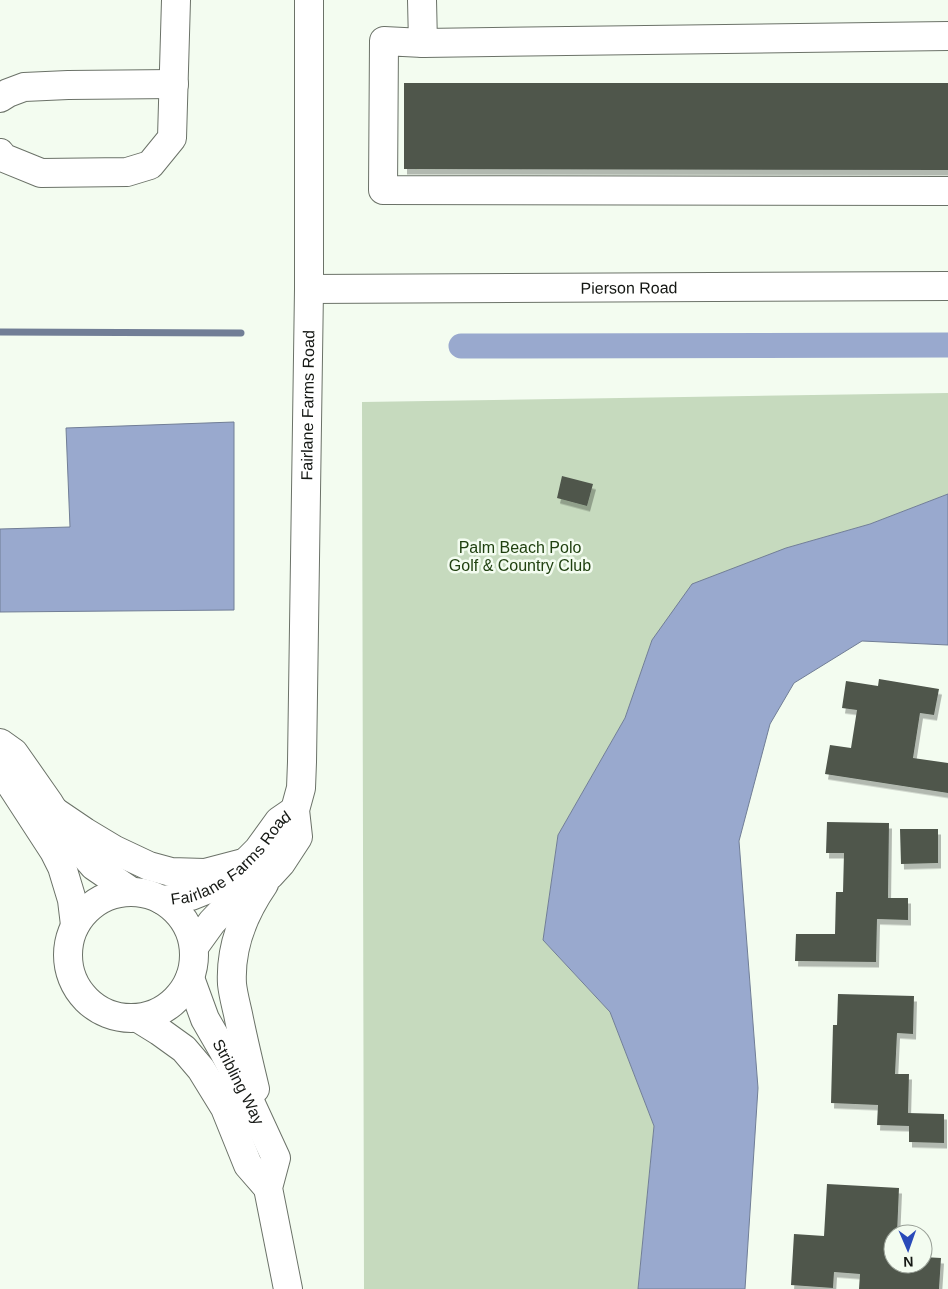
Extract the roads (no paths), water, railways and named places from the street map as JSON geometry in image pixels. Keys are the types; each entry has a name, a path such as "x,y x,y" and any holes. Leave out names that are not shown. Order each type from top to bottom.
{"street":[{"path":"0,153 4,158 41,173 127,172 150,165 172,138 176,0"},
{"name":"Fairlane Farms Road","path":"194,948 212,922 234,899 270,875 298,837 295,810 301,788 302,762 309,288 308,0"},
{"path":"422,0 423,43"},
{"path":"948,36 423,43 384,41 383,190 948,190"},
{"path":"0,98 8,93 24,88 68,85 174,84"},
{"name":"Pierson Road","path":"309,288 948,286"},
{"path":"0,743 14,752 73,842 94,866 132,892"},
{"path":"0,768 54,851 62,867 72,900 75,925"},
{"name":"Fairlane Farms Road","path":"162,900 191,896 211,888 235,873 258,850 279,821 295,810"},
{"path":"54,811 115,850 149,866 171,872 205,873 246,862"},
{"path":"268,1142 232,986 232,965 244,916 270,875"},
{"path":"132,892 154,896 168,903 179,914 188,926 193,940 195,956 193,971 187,985 178,998 167,1008 153,1015 123,1018 108,1014 94,1007 83,997 74,984 69,970 67,955 69,939 75,925 84,913 96,902 109,896 132,892"},
{"name":"Stribling Way","path":"190,978 205,1019 252,1106 276,1158 268,1188 288,1289"},
{"name":"Stribling Way","path":"138,1018 184,1049 201,1069 225,1108 248,1165 268,1188"}],"water":[{"path":"234,422 234,610 0,612 0,529 70,527 66,428"},
{"path":"948,494 948,645 862,641 794,683 770,724 739,841 758,1088 745,1289 638,1289 654,1126 610,1012 543,940 558,835 625,718 652,640 692,584 786,548 870,524"}],"waterway":[{"path":"0,332 241,333"},
{"path":"461,346 948,345"}],"park label":[{"name":"Palm Beach Polo Golf & Country Club","path":"520,556"}]}
